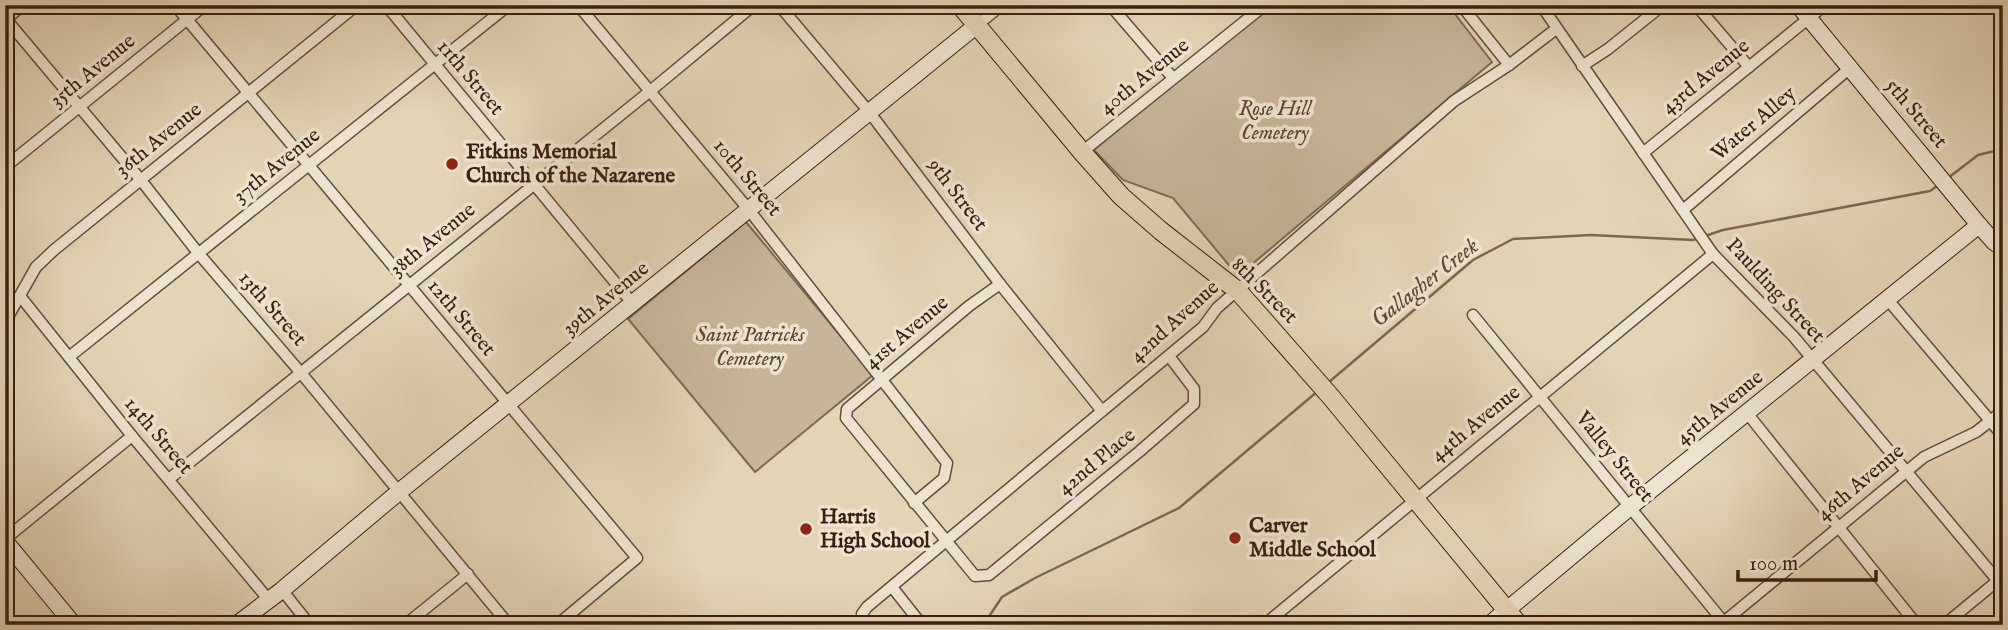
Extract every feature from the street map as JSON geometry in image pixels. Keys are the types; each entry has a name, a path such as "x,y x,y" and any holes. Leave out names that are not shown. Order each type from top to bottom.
{"main road":[{"name":"8th Street","path":"961,5 1121,196 1238,291 1331,397 1519,625"}],"street":[{"path":"5,19 23,5"},
{"name":"12th Street","path":"175,5 637,558 557,625"},
{"name":"35th Avenue","path":"5,167 205,5"},
{"name":"36th Avenue","path":"5,322 36,267 140,179 357,5"},
{"name":"11th Street","path":"386,5 633,304"},
{"name":"37th Avenue","path":"69,358 509,5"},
{"name":"10th Street","path":"578,5 749,210 947,463 944,478 914,503"},
{"name":"38th Avenue","path":"169,479 754,5"},
{"name":"9th Street","path":"779,5 870,113 1000,284 1102,411"},
{"name":"39th Avenue","path":"236,625 1002,5"},
{"path":"1110,5 1173,79"},
{"name":"40th Avenue","path":"1082,152 1265,5"},
{"path":"1461,5 1509,65"},
{"name":"Paulding Street","path":"1541,5 1710,250 1814,360 2001,581"},
{"path":"1582,66 1663,5"},
{"path":"1696,5 1749,67"},
{"name":"43rd Avenue","path":"1643,153 1749,67 1804,12 1825,5"},
{"name":"5th Street","path":"1804,12 2000,247"},
{"name":"13th Street","path":"5,19 509,625"},
{"name":"42nd Avenue","path":"862,625 862,614 867,607 1203,327 1217,308 1454,100 1509,65 1556,29"},
{"name":"Water Alley","path":"1684,210 1850,68"},
{"name":"45th Avenue","path":"1489,625 1630,507 1979,225"},
{"name":"44th Avenue","path":"1271,622 1710,250"},
{"name":"41st Avenue","path":"914,503 846,418 847,409 969,306 1000,284"},
{"name":"14th Street","path":"20,296 268,599"},
{"path":"1888,300 2003,436"},
{"name":"Valley Street","path":"1473,315 1723,624"},
{"name":"42nd Place","path":"945,541 975,576 989,575 1140,451 1194,404 1194,389 1169,356"},
{"name":"46th Avenue","path":"1723,624 1924,457 1959,441 2003,411"},
{"path":"1747,414 1917,625"},
{"path":"74,625 5,540 132,436"},
{"path":"914,503 945,541"},
{"path":"405,625 468,574"},
{"path":"1944,625 2001,581"},
{"path":"892,587 922,625"},
{"path":"282,590 310,625"}],"green space":[{"name":"Rose Hill Cemetery","path":"1267,5 1448,5 1492,62 1238,276 1173,198 1123,180 1094,150"},
{"name":"Saint Patricks Cemetery","path":"746,222 873,375 755,472 628,319"}],"waterway":[{"name":"Gallagher Creek","path":"1948,178 1978,155 2003,149"},
{"name":"Gallagher Creek","path":"1705,236 1723,230 1930,191 1937,186"},
{"name":"Gallagher Creek","path":"1329,382 1473,260 1513,239 1591,235 1693,240 1699,238"},
{"name":"Gallagher Creek","path":"987,625 988,618 1002,597 1035,578 1179,508 1318,391"}],"place":[{"name":"Fitkins Memorial Church of the Nazarene","path":"452,164"},
{"name":"Harris High School","path":"806,529"},
{"name":"Carver Middle School","path":"1235,538"}]}
